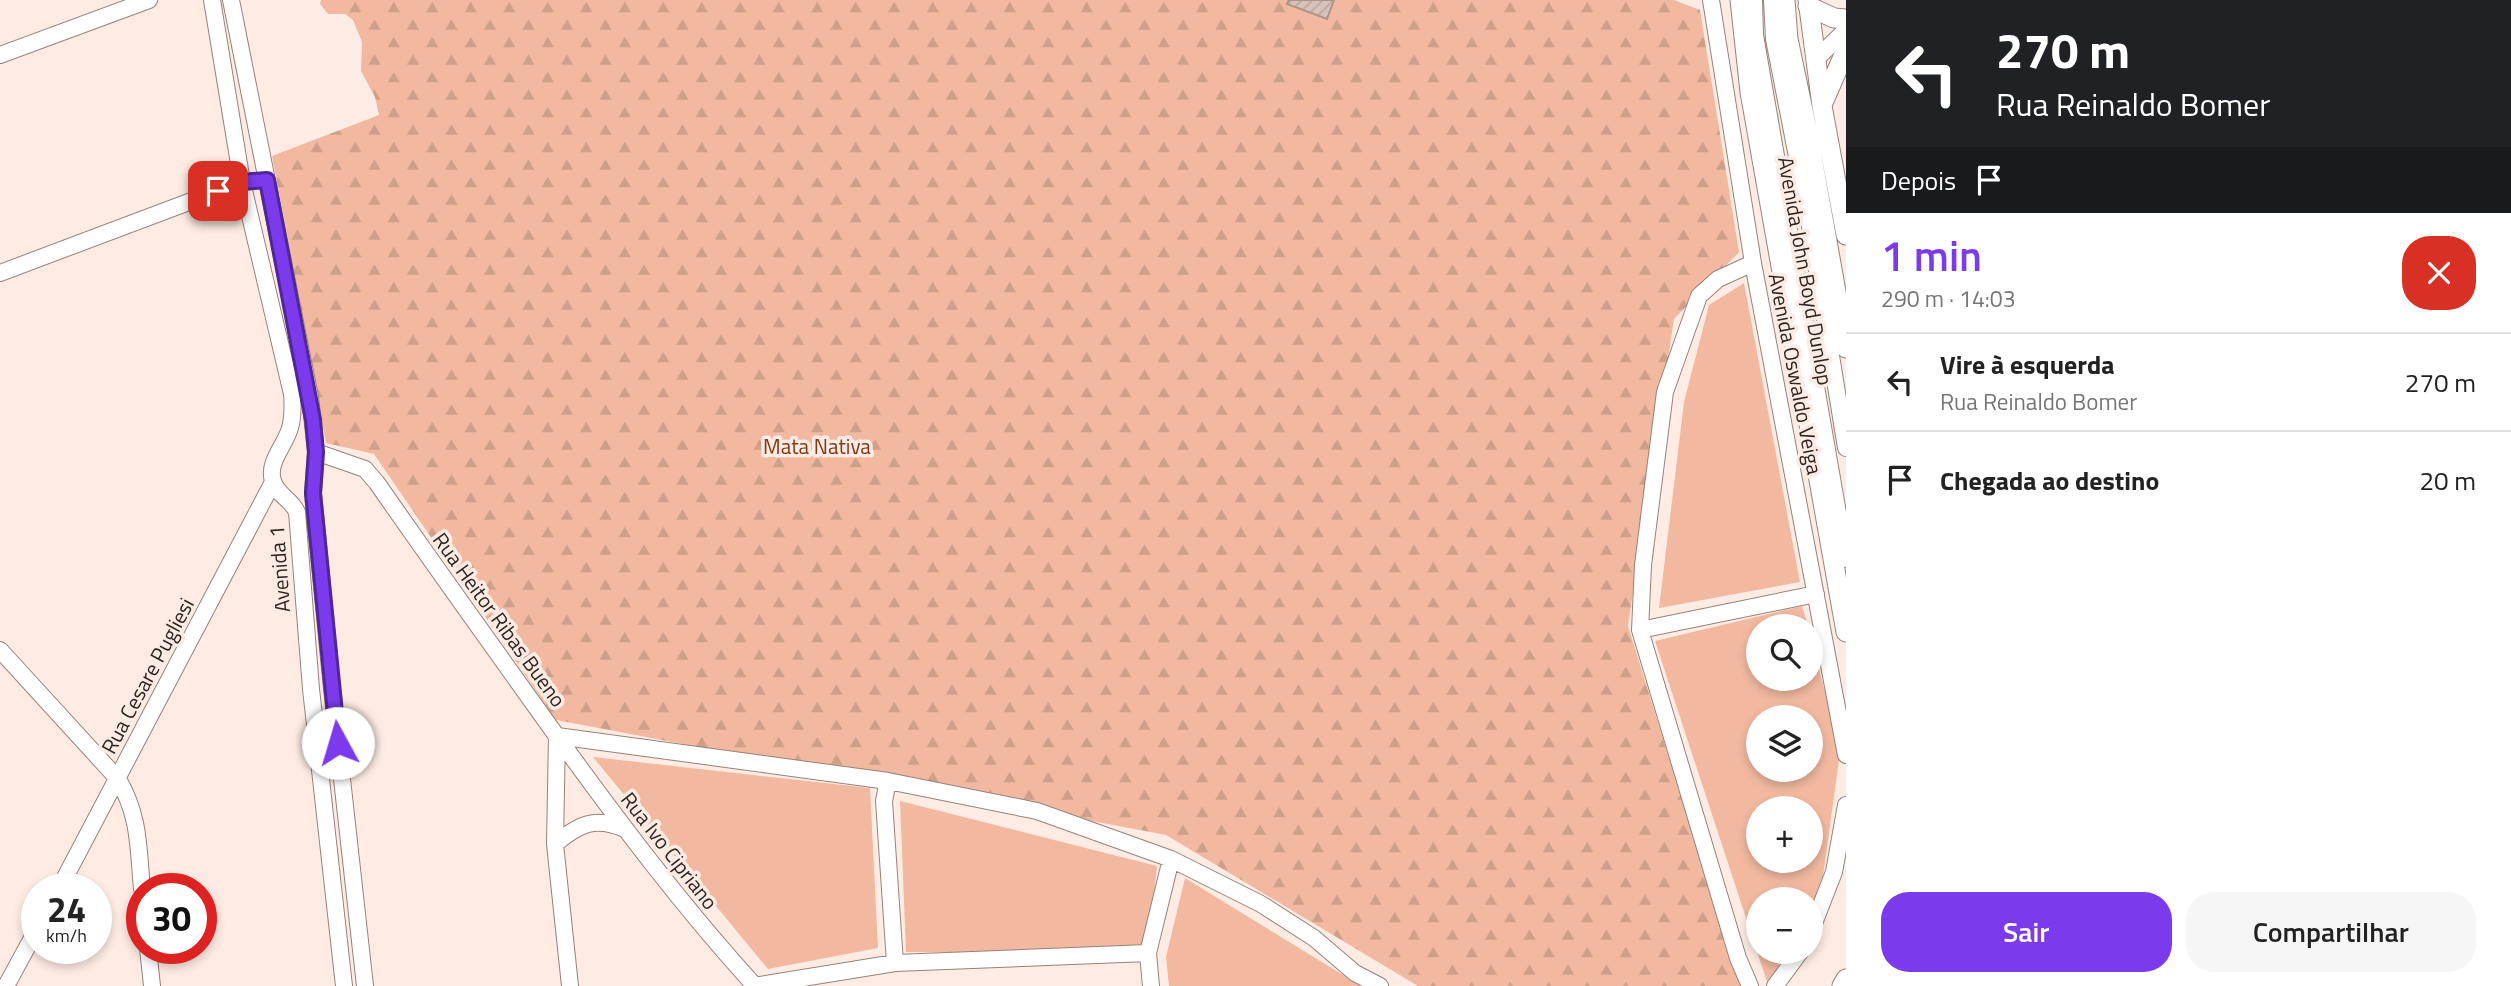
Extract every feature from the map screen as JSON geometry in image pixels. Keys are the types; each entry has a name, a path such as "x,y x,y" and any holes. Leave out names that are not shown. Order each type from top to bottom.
{"main road":[{"name":"Avenida John Boyd Dunlop","path":"1740,0 1750,92 1846,632"},
{"name":"Avenida John Boyd Dunlop","path":"1784,0 1788,39 1808,134 1846,348"},
{"path":"1808,3 1825,15 1846,19"},
{"path":"1808,3 1822,106 1846,235"},
{"path":"1822,106 1846,50"},
{"path":"1842,986 1846,979"}],"street":[{"path":"0,55 149,0"},
{"path":"212,0 242,182 292,394 290,430 272,468 277,489 296,494 313,481"},
{"name":"Avenida 1","path":"231,0 310,397 316,452 313,481 332,689 365,986"},
{"name":"Avenida Oswaldo Veiga","path":"1711,0 1753,263 1846,755"},
{"path":"1754,0 1755,35 1846,559"},
{"path":"1772,0 1774,40 1807,208 1846,447"},
{"path":"1815,60 1846,30"},
{"path":"0,273 242,182 267,180"},
{"path":"1750,986 1738,958 1640,630 1643,565 1665,392 1699,296 1718,279 1753,263"},
{"name":"Rua Heitor Ribas Bueno","path":"316,452 365,469 377,483 557,736 555,844 570,986"},
{"name":"Avenida 1","path":"277,489 293,504 297,512 311,689 344,986"},
{"name":"Rua Cesare Pugliesi","path":"68,873 277,489"},
{"path":"1640,630 1816,594"},
{"path":"0,650 8,665 118,779 135,816 140,873"},
{"path":"557,736 888,781 1037,811 1171,859 1261,904 1314,938 1355,973 1380,986"},
{"name":"Rua Ivo Cipriano","path":"557,736 610,810 709,936 755,986"},
{"path":"888,781 884,801 895,963"},
{"path":"1823,900 1834,872 1846,805"},
{"path":"555,844 570,832 587,824 601,822 627,830"},
{"path":"1151,986 1148,953 1171,859"},
{"path":"755,986 895,963 1148,953"},
{"path":"6,986 21,958"},
{"path":"150,964 152,986"},
{"path":"1775,986 1791,964"}],"green space":[{"name":"Mata Nativa","path":"321,0 1674,0 1700,10 1739,252 1674,319 1628,626 1740,986 1418,986 1166,835 556,720 374,454 326,443 272,156 379,115 375,97 361,71 362,42 353,20 345,14 328,14 320,4"},
{"path":"1744,283 1800,582 1659,608 1684,402 1709,305"},
{"path":"1802,606 1804,614 1768,614"},
{"path":"1746,619 1746,691 1823,691 1823,684 1839,760 1822,884 1820,887 1746,887 1746,918 1655,641"},
{"path":"593,757 870,788 878,948 768,969"},
{"path":"900,801 1157,866 1148,953 906,952"},
{"path":"1185,878 1361,986 1169,986 1166,957"},
{"path":"1761,964 1779,964 1768,985"}],"building":[{"path":"1289,0 1334,0 1327,19 1287,4"}],"route":[{"path":"218,191 242,182 267,180 316,438 313,493 338,743"}]}
